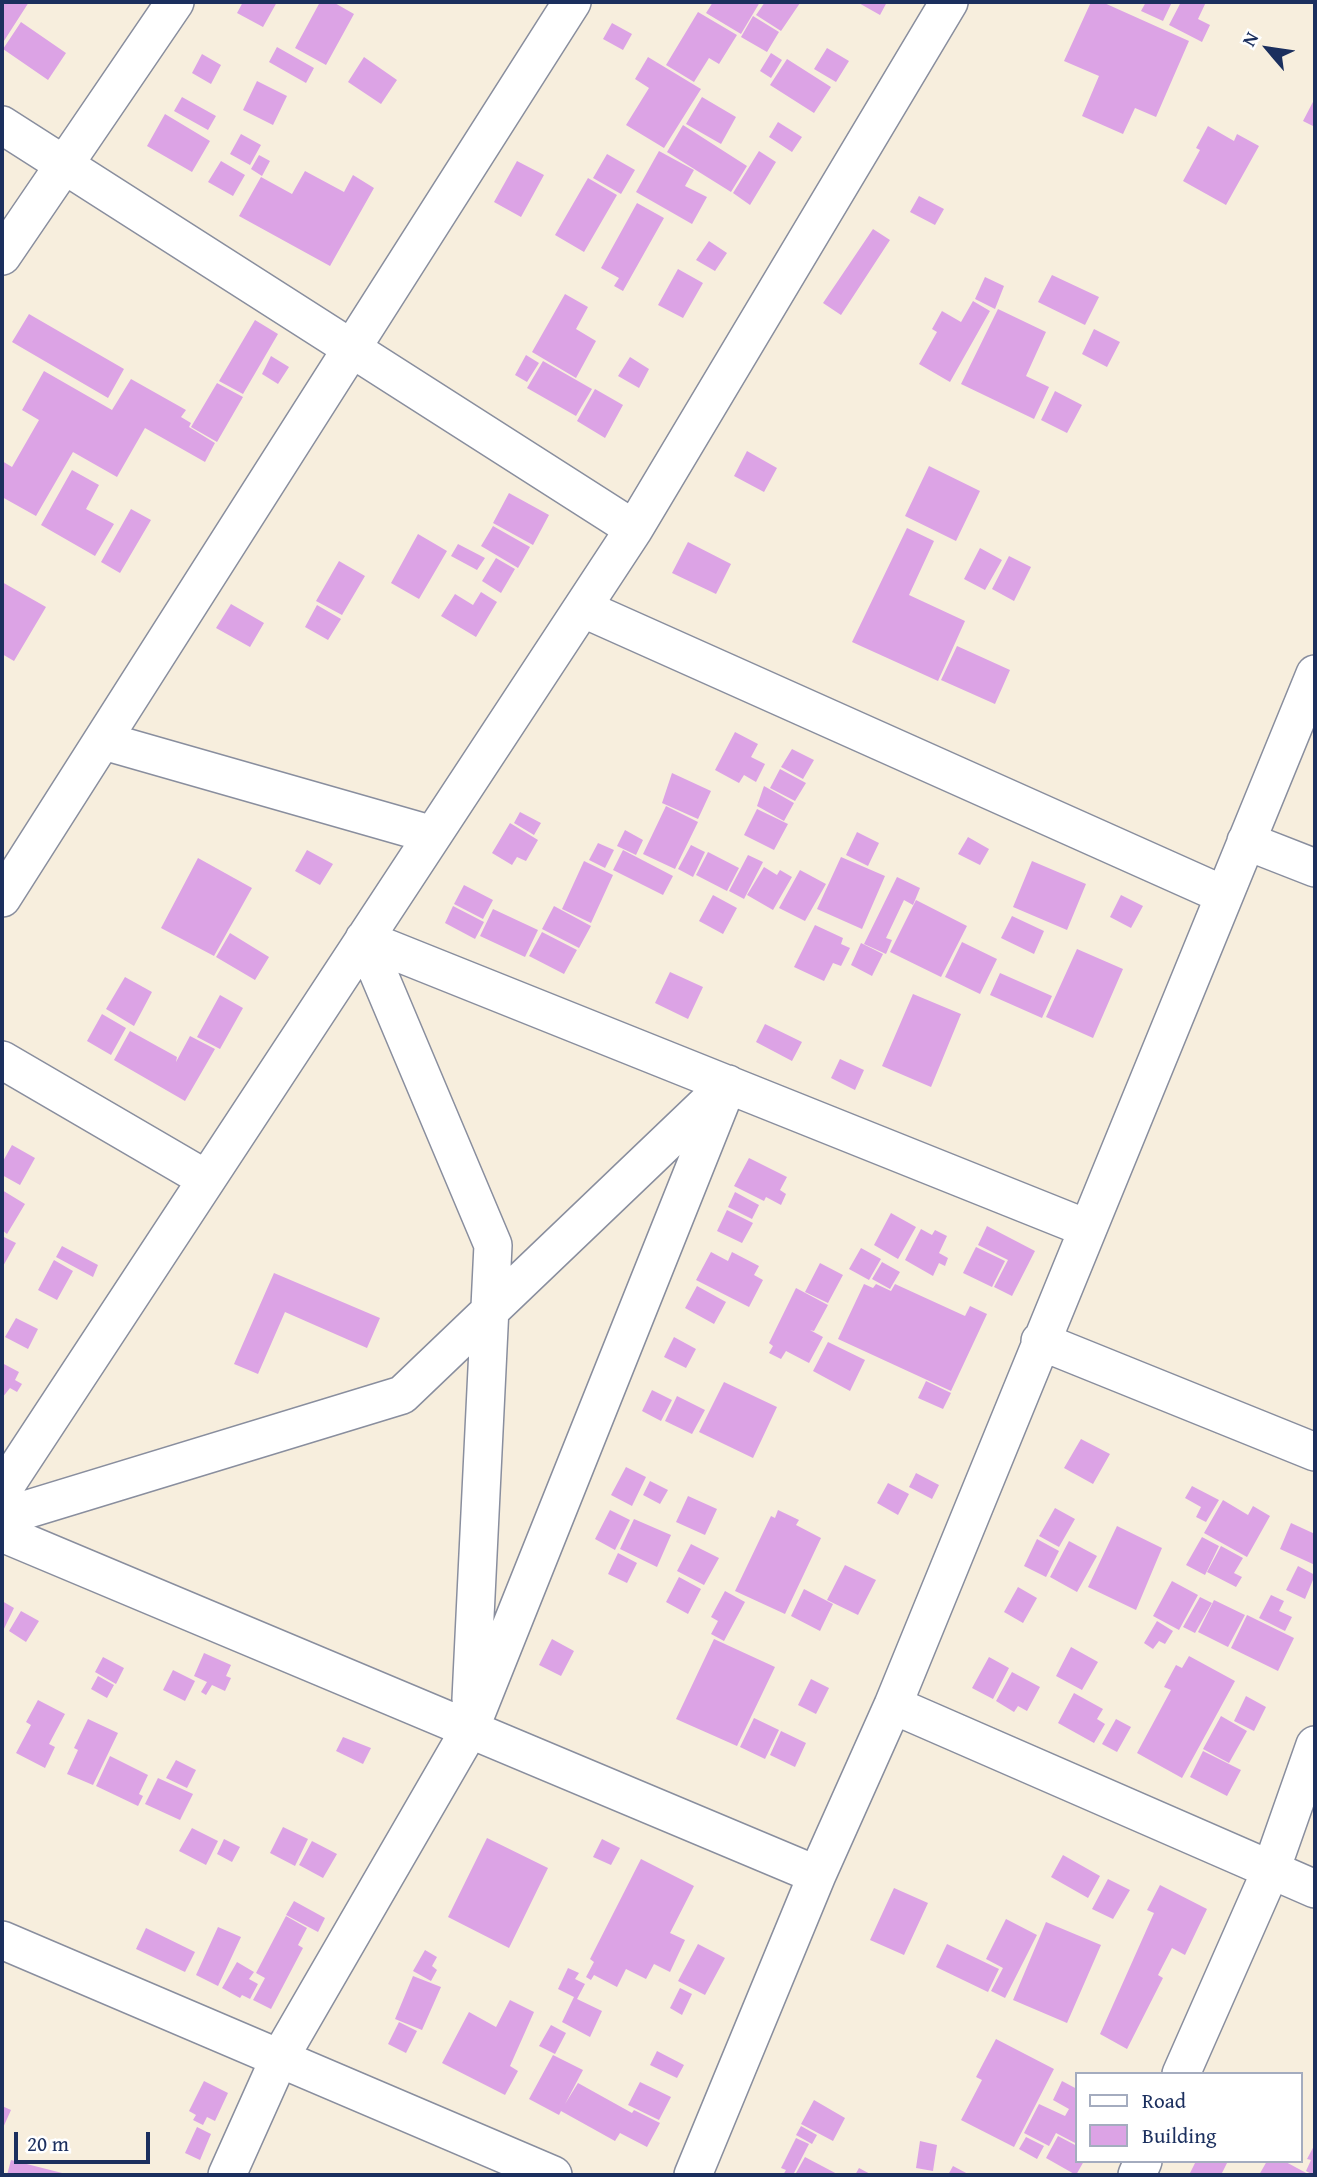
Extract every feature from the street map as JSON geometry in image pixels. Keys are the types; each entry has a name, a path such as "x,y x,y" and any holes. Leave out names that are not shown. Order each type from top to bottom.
{"street":[{"path":"2,256 175,2"},
{"path":"2,898 572,2"},
{"path":"2,1490 634,528 949,2"},
{"path":"2,125 634,528"},
{"path":"582,608 1224,895"},
{"path":"693,2175 817,1875 893,1705 1315,674"},
{"path":"104,741 433,835"},
{"path":"1246,841 1315,868"},
{"path":"364,939 1086,1228"},
{"path":"364,939 493,1245 470,1729"},
{"path":"2,1060 206,1179"},
{"path":"2,1517 402,1395 728,1084"},
{"path":"227,2175 279,2059 470,1729 728,1084"},
{"path":"1040,1341 1315,1452"},
{"path":"2,1533 817,1875"},
{"path":"893,1705 1315,1889"},
{"path":"1182,2072 1271,1870 1315,1745"},
{"path":"2,1940 553,2175"}],"building":[{"path":"2,2 29,2 2,44"},
{"path":"243,2 277,2 263,27 237,13"},
{"path":"320,2 333,2 354,14 326,65 295,48"},
{"path":"713,2 760,2 741,34 706,13"},
{"path":"765,2 800,3 781,31 756,15"},
{"path":"857,2 887,2 880,15"},
{"path":"1091,2 1102,2 1189,41 1156,117 1135,108 1123,134 1082,116 1099,76 1064,61"},
{"path":"1146,2 1172,2 1163,21 1141,11"},
{"path":"1181,2 1206,2 1198,19 1210,25 1202,42 1169,25"},
{"path":"698,12 737,35 719,64 709,58 694,82 666,65"},
{"path":"753,16 779,32 767,52 741,37"},
{"path":"21,22 66,53 48,80 3,49"},
{"path":"612,23 632,34 623,50 603,39"},
{"path":"277,47 314,68 306,83 269,62"},
{"path":"827,48 849,61 836,82 814,69"},
{"path":"771,53 782,60 771,78 760,71"},
{"path":"202,54 221,65 211,84 192,73"},
{"path":"364,57 397,80 381,104 348,82"},
{"path":"648,57 701,89 664,148 626,125 649,88 635,79"},
{"path":"787,59 831,87 814,113 770,85"},
{"path":"257,81 287,96 273,125 243,110"},
{"path":"182,97 216,116 208,130 174,111"},
{"path":"702,97 736,117 721,144 686,124"},
{"path":"1315,98 1315,127 1303,121"},
{"path":"165,114 210,141 192,172 147,146"},
{"path":"778,122 802,137 792,152 769,137"},
{"path":"683,125 747,166 731,192 667,152"},
{"path":"1208,126 1234,141 1237,134 1259,146 1226,205 1183,181 1200,150 1196,148"},
{"path":"241,134 261,145 250,165 230,154"},
{"path":"659,151 694,170 685,186 707,197 692,224 636,192"},
{"path":"759,151 776,162 750,205 733,193"},
{"path":"607,154 635,170 621,194 593,178"},
{"path":"259,155 270,161 262,176 251,169"},
{"path":"221,161 245,175 233,196 208,182"},
{"path":"517,161 544,175 521,217 494,202"},
{"path":"305,171 344,192 353,175 374,188 330,266 239,216 261,177 292,194"},
{"path":"588,178 617,195 584,252 555,235"},
{"path":"919,196 944,209 935,225 910,212"},
{"path":"637,203 664,218 623,291 614,286 619,278 601,268"},
{"path":"873,229 890,240 841,315 823,303"},
{"path":"709,241 727,253 715,271 696,260"},
{"path":"678,269 703,283 683,318 658,305"},
{"path":"1052,275 1099,297 1085,325 1038,302"},
{"path":"985,277 1004,286 995,309 975,299"},
{"path":"565,294 588,307 576,329 596,341 576,378 532,352"},
{"path":"973,301 990,311 950,382 919,364 937,332 932,329 942,311 961,322"},
{"path":"998,309 1046,332 1026,376 1049,387 1034,419 961,384"},
{"path":"29,314 124,369 108,398 12,342"},
{"path":"255,320 278,334 243,394 219,381"},
{"path":"1094,329 1120,342 1107,367 1082,354"},
{"path":"526,355 539,363 527,382 515,375"},
{"path":"271,356 289,367 278,384 262,374"},
{"path":"630,357 649,369 639,388 618,376"},
{"path":"543,361 592,389 576,416 527,388"},
{"path":"44,371 112,410 131,379 186,410 181,417 191,423 189,427 215,443 205,462 145,428 117,477 73,452 36,516 2,497 2,461 12,467 39,420 22,410"},
{"path":"217,383 243,397 217,442 191,427"},
{"path":"595,389 623,405 605,438 577,421"},
{"path":"1055,391 1082,405 1067,433 1041,420"},
{"path":"747,451 777,468 764,492 734,476"},
{"path":"929,466 980,491 956,541 905,516"},
{"path":"72,470 99,485 86,509 114,524 95,556 41,525"},
{"path":"509,493 549,515 533,545 493,523"},
{"path":"131,509 151,520 120,573 101,562"},
{"path":"493,526 530,547 518,568 481,546"},
{"path":"907,528 934,541 909,595 965,621 938,681 852,642"},
{"path":"418,534 447,551 419,599 391,583"},
{"path":"688,542 731,564 716,594 672,573"},
{"path":"458,544 485,558 477,570 451,556"},
{"path":"980,548 1002,560 985,590 964,579"},
{"path":"1009,556 1031,567 1014,601 992,589"},
{"path":"496,558 515,569 501,593 482,581"},
{"path":"339,561 365,576 342,615 316,601"},
{"path":"2,582 46,607 14,661 2,654"},
{"path":"481,592 497,602 476,637 441,616 455,594 473,605"},
{"path":"231,604 264,623 250,647 216,628"},
{"path":"317,605 341,619 328,640 305,627"},
{"path":"957,646 1010,670 995,704 941,680"},
{"path":"735,732 758,744 751,757 765,764 756,782 744,775 739,783 715,770"},
{"path":"792,749 814,760 803,779 781,767"},
{"path":"780,769 806,783 795,801 770,788"},
{"path":"672,773 711,791 698,819 662,803"},
{"path":"764,786 794,803 784,821 757,806"},
{"path":"666,806 698,822 675,869 643,854"},
{"path":"757,809 788,824 774,850 744,835"},
{"path":"520,812 541,823 534,835 514,823"},
{"path":"510,823 538,840 526,861 517,857 512,865 492,853"},
{"path":"625,830 643,840 636,855 617,846"},
{"path":"857,832 879,843 868,866 846,855"},
{"path":"968,837 989,849 980,865 958,854"},
{"path":"598,843 614,850 605,868 589,860"},
{"path":"691,845 705,852 693,877 678,869"},
{"path":"307,850 333,864 320,885 295,871"},
{"path":"623,850 673,876 663,895 613,870"},
{"path":"708,852 739,868 727,891 696,875"},
{"path":"748,855 763,862 744,899 729,891"},
{"path":"841,857 885,876 862,929 817,909"},
{"path":"198,858 252,888 214,956 161,928"},
{"path":"584,861 613,875 591,923 562,909"},
{"path":"1032,861 1086,884 1067,930 1013,907"},
{"path":"764,867 777,875 780,870 792,877 773,910 747,895"},
{"path":"800,870 826,884 805,921 779,908"},
{"path":"897,877 920,888 913,905 904,900 886,938 892,940 886,954 864,944"},
{"path":"464,885 493,900 483,919 454,904"},
{"path":"713,895 737,908 723,934 699,921"},
{"path":"1121,895 1143,906 1131,928 1110,917"},
{"path":"916,900 967,926 941,977 890,952"},
{"path":"453,906 484,922 475,939 445,923"},
{"path":"554,906 591,926 579,948 542,929"},
{"path":"493,909 538,930 525,957 480,936"},
{"path":"1012,916 1044,931 1034,954 1001,938"},
{"path":"815,925 843,938 841,944 850,948 841,966 833,963 824,981 794,967"},
{"path":"542,932 577,950 564,974 529,956"},
{"path":"230,933 269,957 255,980 216,957"},
{"path":"962,942 997,959 980,994 945,977"},
{"path":"861,943 883,954 872,976 851,965"},
{"path":"1077,949 1123,969 1093,1038 1046,1017"},
{"path":"670,972 703,987 688,1019 655,1003"},
{"path":"1000,973 1052,996 1042,1018 990,995"},
{"path":"125,977 152,992 134,1026 106,1009"},
{"path":"913,994 961,1014 931,1087 882,1066"},
{"path":"220,995 243,1008 220,1049 197,1037"},
{"path":"102,1014 126,1028 111,1055 87,1041"},
{"path":"765,1024 802,1042 792,1061 756,1042"},
{"path":"130,1031 177,1057 176,1062 190,1036 215,1049 185,1101 114,1060"},
{"path":"840,1059 864,1070 855,1090 831,1078"},
{"path":"12,1145 35,1158 20,1185 2,1175 2,1163"},
{"path":"749,1158 787,1177 780,1190 786,1194 781,1205 766,1197 764,1201 734,1186"},
{"path":"2,1190 25,1204 7,1234 2,1230"},
{"path":"735,1192 759,1205 752,1219 728,1207"},
{"path":"727,1210 753,1223 742,1243 717,1231"},
{"path":"891,1213 916,1227 898,1259 874,1245"},
{"path":"987,1226 1035,1251 1012,1296 994,1287 1008,1260 978,1245"},
{"path":"921,1229 932,1235 935,1230 947,1236 939,1253 948,1258 945,1266 939,1263 933,1276 905,1260"},
{"path":"2,1236 16,1243 2,1268"},
{"path":"62,1246 98,1265 93,1277 56,1257"},
{"path":"976,1247 1005,1261 992,1287 963,1273"},
{"path":"861,1248 881,1259 869,1280 849,1269"},
{"path":"711,1252 728,1261 732,1252 759,1266 754,1275 763,1280 749,1307 696,1280"},
{"path":"54,1260 73,1271 57,1300 38,1290"},
{"path":"882,1262 900,1272 890,1289 872,1279"},
{"path":"820,1263 843,1275 828,1303 805,1292"},
{"path":"274,1273 380,1318 367,1348 285,1312 258,1374 234,1364"},
{"path":"864,1284 873,1288 876,1284 891,1291 895,1284 965,1316 970,1306 987,1314 951,1391 838,1339"},
{"path":"697,1286 726,1302 714,1324 685,1308"},
{"path":"796,1288 828,1305 814,1331 810,1330 823,1337 809,1363 786,1351 781,1359 769,1353 773,1346 769,1343"},
{"path":"16,1318 38,1329 28,1349 5,1337"},
{"path":"674,1337 696,1349 686,1368 664,1357"},
{"path":"828,1342 865,1360 850,1391 813,1371"},
{"path":"2,1363 19,1372 15,1380 22,1384 17,1392 10,1388 2,1398"},
{"path":"926,1381 951,1393 943,1409 918,1398"},
{"path":"724,1382 777,1407 753,1458 699,1432"},
{"path":"652,1390 672,1400 661,1421 642,1411"},
{"path":"677,1396 705,1410 692,1434 665,1421"},
{"path":"1081,1439 1110,1454 1093,1484 1064,1468"},
{"path":"626,1467 646,1477 632,1506 611,1495"},
{"path":"916,1473 939,1485 932,1499 909,1487"},
{"path":"650,1481 668,1490 660,1504 643,1495"},
{"path":"888,1483 909,1494 898,1515 877,1503"},
{"path":"1192,1486 1219,1500 1206,1522 1196,1517 1201,1507 1185,1498"},
{"path":"688,1496 717,1509 705,1535 676,1522"},
{"path":"1223,1500 1248,1515 1253,1506 1270,1516 1247,1557 1204,1533"},
{"path":"1055,1508 1075,1519 1059,1547 1039,1536"},
{"path":"610,1510 630,1520 615,1550 595,1539"},
{"path":"778,1510 799,1520 796,1525 821,1538 785,1614 735,1591 771,1516 775,1518"},
{"path":"634,1519 671,1535 657,1567 620,1549"},
{"path":"1291,1523 1315,1534 1315,1565 1280,1549"},
{"path":"1117,1526 1162,1548 1136,1610 1088,1587"},
{"path":"1202,1537 1219,1546 1205,1575 1186,1565"},
{"path":"1037,1539 1059,1551 1046,1577 1024,1566"},
{"path":"1069,1541 1097,1556 1077,1592 1050,1577"},
{"path":"691,1544 719,1558 704,1585 677,1571"},
{"path":"1221,1546 1243,1558 1234,1573 1242,1577 1236,1587 1207,1572"},
{"path":"618,1553 637,1563 627,1583 608,1574"},
{"path":"845,1565 876,1580 858,1615 827,1600"},
{"path":"1298,1566 1315,1575 1305,1599 1286,1590"},
{"path":"679,1577 701,1589 688,1614 666,1602"},
{"path":"1172,1581 1198,1595 1179,1630 1153,1616"},
{"path":"1018,1587 1037,1598 1023,1623 1004,1612"},
{"path":"804,1589 833,1604 820,1631 791,1616"},
{"path":"725,1591 745,1602 724,1641 711,1634 718,1621 711,1617"},
{"path":"1271,1595 1284,1601 1279,1611 1292,1617 1285,1631 1259,1618"},
{"path":"1200,1597 1212,1603 1195,1633 1183,1627"},
{"path":"1214,1600 1245,1615 1228,1647 1198,1632"},
{"path":"2,1601 14,1608 2,1633"},
{"path":"21,1611 39,1621 26,1642 9,1631"},
{"path":"1247,1615 1294,1638 1278,1671 1231,1648"},
{"path":"1157,1621 1173,1631 1165,1644 1159,1641 1153,1649 1144,1643"},
{"path":"552,1639 574,1651 561,1676 539,1665"},
{"path":"714,1639 775,1667 737,1746 676,1719"},
{"path":"1071,1647 1098,1662 1082,1690 1056,1676"},
{"path":"204,1653 231,1665 226,1676 231,1678 225,1691 212,1685 206,1695 201,1692 207,1682 194,1676"},
{"path":"1189,1656 1235,1681 1182,1778 1137,1753 1171,1690 1164,1687 1176,1665 1182,1668"},
{"path":"103,1657 124,1668 116,1684 95,1672"},
{"path":"989,1657 1009,1668 993,1699 972,1688"},
{"path":"173,1670 195,1681 185,1701 163,1690"},
{"path":"1012,1672 1040,1687 1027,1711 1018,1706 1014,1712 996,1701"},
{"path":"98,1676 114,1685 107,1698 91,1689"},
{"path":"811,1679 829,1688 816,1714 798,1705"},
{"path":"1074,1693 1103,1709 1097,1719 1105,1724 1094,1743 1058,1723"},
{"path":"1246,1696 1266,1707 1254,1731 1234,1721"},
{"path":"38,1700 65,1714 49,1744 55,1747 45,1768 16,1753 31,1725 26,1722"},
{"path":"1221,1716 1247,1731 1229,1763 1203,1749"},
{"path":"754,1718 779,1730 765,1759 740,1747"},
{"path":"88,1719 118,1733 93,1785 67,1774 78,1750 74,1748"},
{"path":"1116,1719 1131,1727 1117,1752 1102,1744"},
{"path":"781,1731 806,1743 795,1767 770,1755"},
{"path":"343,1737 371,1748 363,1764 336,1751"},
{"path":"1203,1751 1241,1770 1227,1796 1190,1777"},
{"path":"110,1756 148,1775 139,1794 143,1796 138,1806 96,1786"},
{"path":"176,1760 196,1770 187,1788 166,1778"},
{"path":"158,1778 193,1794 180,1820 145,1804"},
{"path":"283,1827 308,1839 295,1866 270,1853"},
{"path":"192,1828 218,1841 206,1865 179,1851"},
{"path":"487,1838 548,1868 509,1948 448,1917"},
{"path":"224,1839 240,1847 232,1862 217,1854"},
{"path":"602,1839 620,1848 611,1865 593,1857"},
{"path":"312,1841 337,1854 323,1878 299,1865"},
{"path":"1063,1855 1100,1876 1088,1898 1051,1877"},
{"path":"641,1859 694,1886 670,1933 685,1940 670,1972 654,1964 646,1979 626,1969 617,1987 594,1975 591,1980 586,1977 594,1962 590,1959"},
{"path":"1108,1879 1130,1890 1113,1919 1092,1909"},
{"path":"1160,1885 1207,1909 1185,1955 1172,1948 1158,1975 1163,1978 1127,2049 1100,2034 1154,1913 1147,1910"},
{"path":"894,1888 928,1903 904,1955 870,1940"},
{"path":"294,1901 325,1918 318,1932 286,1915"},
{"path":"286,1916 307,1928 298,1945 303,1948 271,2009 253,2000 265,1978 256,1973"},
{"path":"1006,1919 1037,1935 1005,1998 991,1991 1003,1968 986,1959"},
{"path":"1046,1922 1101,1945 1067,2023 1013,2000"},
{"path":"218,1927 241,1937 218,1986 196,1975"},
{"path":"146,1928 195,1952 185,1972 136,1949"},
{"path":"698,1944 725,1958 705,1995 678,1981"},
{"path":"947,1944 999,1969 988,1992 936,1967"},
{"path":"425,1950 437,1957 432,1966 437,1970 431,1981 413,1971"},
{"path":"237,1962 254,1972 249,1979 258,1984 250,1999 242,1995 240,1998 222,1988"},
{"path":"568,1968 579,1973 575,1979 585,1984 577,1999 602,2011 590,2037 562,2022 574,1997 558,1989"},
{"path":"413,1976 441,1987 422,2030 395,2019"},
{"path":"680,1988 692,1994 682,2015 670,2008"},
{"path":"510,2000 534,2012 510,2066 518,2071 505,2095 442,2063 469,2012 496,2027"},
{"path":"399,2022 417,2031 406,2053 388,2044"},
{"path":"551,2025 566,2033 555,2054 539,2046"},
{"path":"996,2039 1054,2069 1014,2147 961,2120 982,2080 976,2077"},
{"path":"657,2051 684,2065 677,2078 650,2065"},
{"path":"553,2055 583,2070 565,2104 578,2083 632,2113 634,2110 660,2123 647,2147 620,2133 615,2141 561,2111 559,2115 529,2099"},
{"path":"204,2081 228,2093 215,2121 207,2117 203,2125 193,2120 196,2115 189,2111"},
{"path":"1062,2081 1076,2088 1076,2143 1056,2133 1049,2146 1024,2133 1039,2104 1065,2116 1069,2109 1053,2100"},
{"path":"640,2082 671,2097 659,2120 628,2105"},
{"path":"814,2100 845,2118 833,2141 801,2124"},
{"path":"2,2106 11,2110 2,2130"},
{"path":"801,2126 817,2135 812,2144 796,2135"},
{"path":"197,2127 211,2134 200,2160 185,2153"},
{"path":"1058,2136 1076,2145 1076,2163 1083,2163 1076,2175 1046,2158"},
{"path":"1026,2137 1044,2146 1037,2159 1019,2149"},
{"path":"796,2138 809,2144 793,2175 783,2175 786,2170 781,2168"},
{"path":"920,2141 937,2145 933,2171 916,2168"},
{"path":"1315,2144 1313,2175 1306,2171 1311,2160 1307,2159"},
{"path":"805,2157 839,2175 799,2175 796,2173"},
{"path":"11,2160 66,2174 66,2175 7,2175"},
{"path":"1195,2163 1227,2163 1221,2175 1189,2175"},
{"path":"1266,2163 1288,2163 1310,2175 1259,2175"},
{"path":"953,2166 970,2175 948,2175"},
{"path":"859,2168 872,2175 855,2175"}]}
